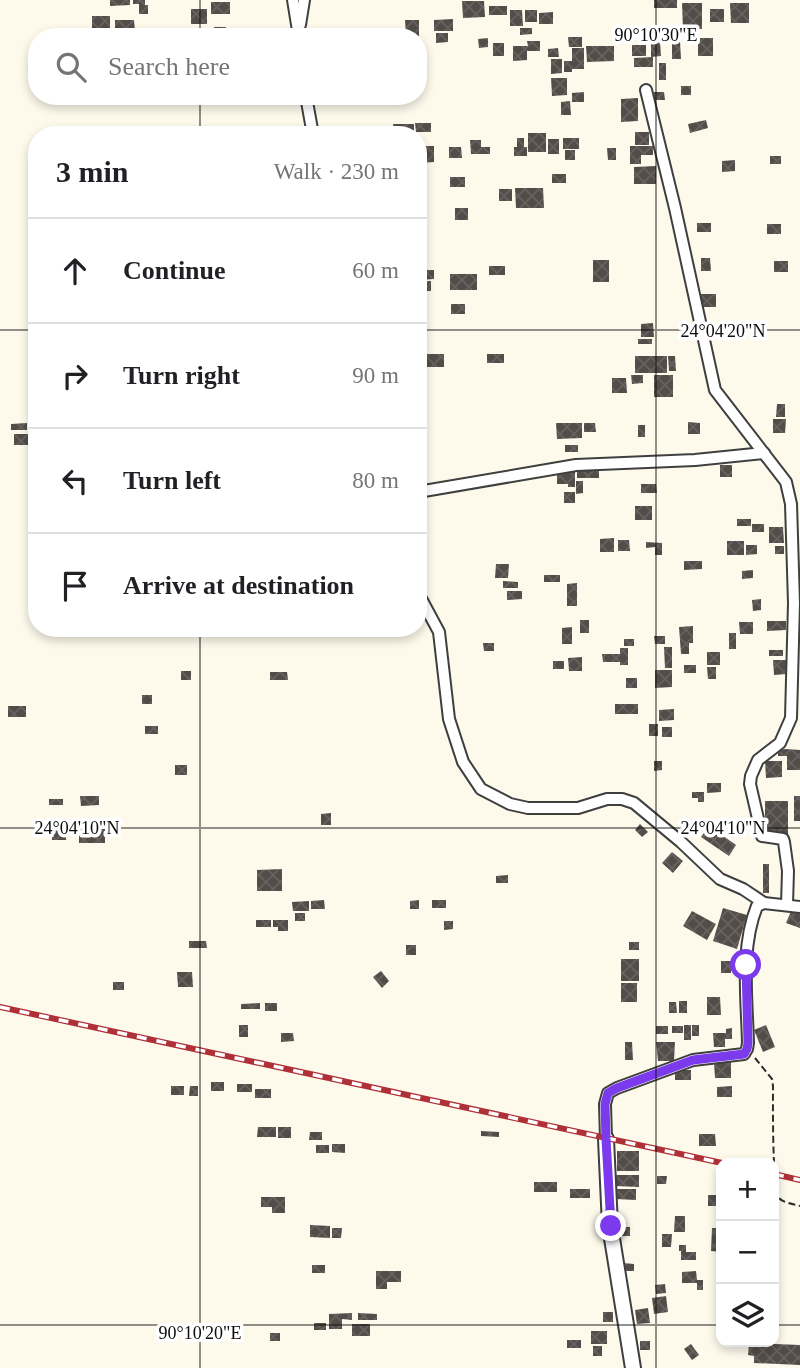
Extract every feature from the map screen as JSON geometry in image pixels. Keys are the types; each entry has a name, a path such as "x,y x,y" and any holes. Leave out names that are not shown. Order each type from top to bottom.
{"street":[{"path":"293,0 298,28"},
{"path":"300,28 304,0"},
{"path":"646,90 715,390 786,482 791,504 794,603 791,718 780,743 758,760 750,784 762,836 782,839 784,842 788,871 787,904"},
{"path":"308,105 311,126"},
{"path":"427,490 576,465 695,460 764,453"},
{"path":"427,610 439,632 449,719 463,762 481,789 510,804 528,808 578,808 607,799 622,799 634,803 720,879 743,889 764,903"},
{"path":"633,1368 611,1226 605,1104 608,1093 693,1060 744,1054 747,1049 746,965 751,920 757,906 764,903 800,907"}],"path":[{"path":"747,1049 772,1079 774,1174 779,1198 800,1206"}],"building":[{"path":"110,0 130,0 130,5 110,6"},
{"path":"133,0 145,0 148,14 139,14 139,4 133,4"},
{"path":"654,0 677,0 677,8 654,8"},
{"path":"462,1 484,1 485,17 463,18"},
{"path":"211,2 230,2 230,14 211,14"},
{"path":"682,3 702,3 702,29 683,30"},
{"path":"730,3 749,3 749,23 731,23"},
{"path":"489,6 507,6 507,15 489,15"},
{"path":"191,9 207,9 207,24 191,24"},
{"path":"710,9 724,9 724,22 710,22"},
{"path":"510,10 522,10 523,26 510,26"},
{"path":"525,10 537,10 537,22 525,22"},
{"path":"553,12 553,24 539,24 539,13"},
{"path":"92,16 110,16 110,28 92,28"},
{"path":"453,19 453,31 434,31 434,20"},
{"path":"115,20 134,20 135,28 115,28"},
{"path":"405,20 419,20 419,28 405,28"},
{"path":"520,28 532,28 532,34 520,35"},
{"path":"436,33 448,33 448,42 436,43"},
{"path":"568,37 582,37 582,47 569,47"},
{"path":"488,38 488,47 479,48 478,39"},
{"path":"698,38 713,38 713,56 698,56"},
{"path":"527,41 540,41 540,51 527,51 527,60 513,61 513,46 528,46"},
{"path":"672,41 680,41 681,59 672,59"},
{"path":"660,42 661,56 651,57 651,43"},
{"path":"493,43 504,43 504,56 493,56"},
{"path":"632,45 646,45 646,56 632,56"},
{"path":"586,46 614,46 614,61 587,62"},
{"path":"558,48 559,57 548,57 548,49"},
{"path":"572,48 584,48 584,69 564,72 564,61 572,61"},
{"path":"653,57 653,67 634,67 634,58"},
{"path":"551,59 562,59 562,73 551,74"},
{"path":"659,63 666,63 666,80 659,80"},
{"path":"551,78 567,78 567,95 552,96"},
{"path":"681,86 691,86 691,95 681,95"},
{"path":"584,92 584,102 572,102 572,93"},
{"path":"654,92 664,92 665,100 654,100"},
{"path":"638,98 638,121 621,122 621,99"},
{"path":"570,101 571,115 561,115 561,102"},
{"path":"706,120 708,128 690,133 688,124"},
{"path":"415,123 431,123 431,132 427,132 427,126 415,126"},
{"path":"393,124 414,124 414,126"},
{"path":"635,132 649,132 649,145 635,145"},
{"path":"528,133 546,133 546,152 528,152"},
{"path":"517,138 524,138 527,156 514,156"},
{"path":"563,138 579,138 579,149 563,149"},
{"path":"548,139 559,139 559,154 548,154"},
{"path":"470,140 481,140 481,147 490,147 490,154 471,154"},
{"path":"427,146 434,146 434,162 427,162"},
{"path":"630,146 653,146 653,155 641,155 641,164 630,164"},
{"path":"449,147 461,147 462,158 449,158"},
{"path":"607,148 616,148 616,160 608,160"},
{"path":"565,150 575,150 575,160 565,160"},
{"path":"770,156 781,156 781,164 770,164"},
{"path":"735,160 735,171 722,172 722,161"},
{"path":"656,166 656,184 634,184 634,167"},
{"path":"552,174 566,174 566,183 552,183"},
{"path":"450,177 465,177 465,187 450,187"},
{"path":"515,188 543,188 544,208 516,208"},
{"path":"499,189 512,189 512,201 499,201"},
{"path":"455,208 468,208 468,220 455,220"},
{"path":"697,223 711,223 711,232 697,232"},
{"path":"767,224 781,224 781,234 767,234"},
{"path":"701,258 710,258 711,271 701,271"},
{"path":"593,260 609,260 609,282 593,282"},
{"path":"774,261 788,261 788,272 774,272"},
{"path":"489,266 505,266 505,275 489,275"},
{"path":"427,270 434,270 434,279 427,279"},
{"path":"450,274 477,274 477,290 450,290"},
{"path":"427,281 431,281 431,291 427,291"},
{"path":"699,294 716,294 716,307 699,307"},
{"path":"451,304 465,304 465,314 451,314"},
{"path":"653,323 654,337 641,337 641,324"},
{"path":"638,339 652,339 652,344 638,344"},
{"path":"427,354 444,354 444,367 427,367"},
{"path":"487,354 504,354 504,363 487,363"},
{"path":"635,356 667,356 667,373 635,373"},
{"path":"668,356 675,356 676,371 669,371"},
{"path":"631,375 643,375 643,383 632,384"},
{"path":"654,375 673,375 673,397 654,397"},
{"path":"612,378 626,378 627,393 612,393"},
{"path":"777,404 785,404 785,417 776,417"},
{"path":"773,419 786,419 785,433 773,433"},
{"path":"688,422 700,423 700,434 688,434"},
{"path":"27,423 27,430 11,430 11,424"},
{"path":"556,423 582,423 582,438 557,439"},
{"path":"584,423 595,423 596,432 584,432"},
{"path":"638,425 645,425 645,437 638,437"},
{"path":"14,434 28,434 28,445 14,445"},
{"path":"565,445 578,445 578,452 565,452"},
{"path":"720,465 732,465 732,477 720,477"},
{"path":"577,470 599,470 599,478 577,478"},
{"path":"575,471 575,487 557,484 557,472"},
{"path":"576,481 583,481 583,493 576,494"},
{"path":"641,484 656,484 657,493 641,493"},
{"path":"564,492 575,492 575,503 564,503"},
{"path":"635,506 652,506 652,520 635,520"},
{"path":"737,519 751,519 751,526 737,526"},
{"path":"752,524 764,524 764,532 752,532"},
{"path":"769,527 783,527 784,543 769,543"},
{"path":"614,538 614,552 600,552 600,539"},
{"path":"618,540 629,540 630,551 618,551"},
{"path":"727,541 744,541 744,555 727,555"},
{"path":"646,542 662,543 662,555 655,555 655,547 646,548"},
{"path":"746,545 757,545 757,554 746,555"},
{"path":"775,546 784,546 784,554 775,554"},
{"path":"684,561 702,561 702,569 684,570"},
{"path":"496,564 509,564 508,578 495,578"},
{"path":"753,570 753,578 742,579 742,571"},
{"path":"544,575 560,575 560,582 544,582"},
{"path":"503,581 518,582 518,588 503,588"},
{"path":"577,583 577,606 567,606 567,584"},
{"path":"507,591 522,591 522,599 507,600"},
{"path":"761,599 761,610 753,611 752,600"},
{"path":"580,620 589,620 589,633 580,633"},
{"path":"767,621 786,621 786,630 767,631"},
{"path":"739,622 753,622 753,634 740,634"},
{"path":"693,626 693,643 689,643 689,654 681,654 679,627"},
{"path":"572,627 572,644 562,644 562,628"},
{"path":"729,633 736,633 736,649 729,649"},
{"path":"654,636 665,636 665,644 655,644"},
{"path":"624,639 634,639 634,646 624,646"},
{"path":"483,643 494,643 494,651 484,651"},
{"path":"664,647 672,647 672,668 665,668"},
{"path":"620,648 628,648 628,665 603,662 602,654 620,654"},
{"path":"769,650 783,650 783,656 769,656"},
{"path":"707,652 720,652 720,665 707,665"},
{"path":"582,657 582,671 569,671 568,658"},
{"path":"773,660 787,660 787,674 774,675"},
{"path":"553,661 564,661 564,669 553,669"},
{"path":"684,665 696,665 696,673 684,673"},
{"path":"707,667 716,667 716,679 708,679"},
{"path":"655,670 672,670 672,687 655,688"},
{"path":"181,671 191,671 191,680 181,680"},
{"path":"270,672 287,672 288,680 270,680"},
{"path":"626,678 637,678 637,688 626,688"},
{"path":"142,695 152,695 152,704 142,704"},
{"path":"615,704 638,704 638,714 615,714"},
{"path":"8,706 26,706 26,717 8,717"},
{"path":"674,709 674,720 659,721 659,710"},
{"path":"649,724 658,724 658,736 649,736"},
{"path":"145,726 158,726 158,734 145,734"},
{"path":"662,727 672,727 672,737 662,737"},
{"path":"778,750 800,750 800,770 787,770 787,756 778,756"},
{"path":"654,761 662,761 662,770 654,771"},
{"path":"765,761 782,761 782,777 766,778"},
{"path":"175,765 187,765 187,775 175,775"},
{"path":"707,783 721,783 721,792 707,793"},
{"path":"692,792 704,792 704,802 692,798"},
{"path":"80,796 99,796 99,805 81,806"},
{"path":"794,796 800,796 800,821 794,821"},
{"path":"49,799 63,799 63,805 49,805"},
{"path":"765,801 788,801 788,834 765,834"},
{"path":"331,813 331,825 321,825 321,814"},
{"path":"79,820 105,820 105,843 79,843"},
{"path":"640,824 648,832 642,837 635,830"},
{"path":"709,826 736,845 729,856 701,837"},
{"path":"66,829 66,840 52,840 52,830"},
{"path":"672,852 683,861 673,873 662,863"},
{"path":"763,864 769,864 769,893 763,893"},
{"path":"282,869 282,891 257,891 257,870"},
{"path":"508,875 508,883 496,883 496,876"},
{"path":"324,900 325,909 311,909 311,901"},
{"path":"419,900 419,909 410,909 410,901"},
{"path":"432,900 446,900 446,908 432,908"},
{"path":"309,901 309,911 293,911 292,902"},
{"path":"723,908 747,915 737,949 713,941"},
{"path":"792,909 800,912 800,928 786,923"},
{"path":"692,911 716,924 707,940 683,926"},
{"path":"295,913 305,913 305,921 295,921"},
{"path":"256,920 271,920 271,927 256,927"},
{"path":"273,920 288,920 288,931 278,931 278,927 273,927"},
{"path":"444,921 453,921 453,929 444,930"},
{"path":"189,941 206,941 207,948 189,948"},
{"path":"629,942 639,942 639,950 629,950"},
{"path":"406,945 416,945 416,955 406,955"},
{"path":"621,959 639,959 639,981 621,981"},
{"path":"721,961 731,961 731,973 721,973"},
{"path":"381,971 389,981 382,988 373,977"},
{"path":"177,972 192,972 193,987 178,987"},
{"path":"113,982 124,982 124,990 113,990"},
{"path":"621,983 637,983 637,1002 621,1002"},
{"path":"707,997 720,997 721,1015 707,1015"},
{"path":"679,1001 687,1001 687,1013 679,1013"},
{"path":"669,1002 676,1002 677,1013 669,1013"},
{"path":"260,1003 260,1009 241,1009 241,1004"},
{"path":"265,1003 277,1003 277,1011 265,1011"},
{"path":"239,1025 248,1025 248,1037 239,1037"},
{"path":"684,1025 691,1025 691,1040 684,1040"},
{"path":"692,1025 699,1025 699,1036 692,1036"},
{"path":"766,1025 775,1047 763,1052 754,1030"},
{"path":"656,1026 668,1026 668,1034 656,1034"},
{"path":"672,1026 683,1026 683,1033 672,1033"},
{"path":"732,1028 732,1039 725,1039 725,1047 714,1047 713,1033 726,1033 726,1029"},
{"path":"281,1033 293,1033 294,1041 281,1042"},
{"path":"625,1042 632,1042 633,1060 625,1060"},
{"path":"656,1042 675,1042 674,1061 658,1061"},
{"path":"714,1062 731,1062 731,1078 715,1078"},
{"path":"675,1070 691,1070 691,1080 675,1080"},
{"path":"211,1082 224,1082 224,1091 211,1091"},
{"path":"237,1084 252,1084 252,1092 237,1092"},
{"path":"171,1086 184,1086 184,1095 171,1095"},
{"path":"190,1086 198,1086 198,1096 189,1096"},
{"path":"732,1086 732,1097 717,1097 717,1087"},
{"path":"255,1089 271,1089 271,1098 255,1098"},
{"path":"258,1127 276,1127 276,1137 257,1137"},
{"path":"278,1127 291,1127 291,1138 278,1138"},
{"path":"481,1131 499,1132 499,1137 481,1136"},
{"path":"310,1132 322,1132 322,1140 309,1140"},
{"path":"699,1134 715,1134 716,1146 699,1146"},
{"path":"332,1144 345,1144 345,1153 332,1152"},
{"path":"316,1145 329,1145 329,1153 316,1153"},
{"path":"617,1151 639,1151 639,1171 617,1171"},
{"path":"614,1175 639,1175 639,1187 614,1186"},
{"path":"657,1176 667,1176 666,1184 657,1184"},
{"path":"534,1182 557,1182 557,1192 534,1192"},
{"path":"570,1189 590,1189 590,1198 570,1198"},
{"path":"615,1189 636,1189 636,1200 615,1199"},
{"path":"708,1195 716,1195 716,1206 708,1206"},
{"path":"261,1197 285,1197 285,1213 272,1213 272,1207 261,1207"},
{"path":"675,1216 685,1216 685,1232 674,1232"},
{"path":"310,1225 330,1226 330,1238 310,1237"},
{"path":"620,1227 630,1227 630,1236 620,1236"},
{"path":"332,1228 342,1228 341,1238 332,1238"},
{"path":"712,1228 716,1228 716,1252 711,1251"},
{"path":"662,1234 672,1234 671,1247 662,1247"},
{"path":"679,1245 686,1245 686,1252 696,1252 696,1260 681,1260"},
{"path":"623,1263 634,1264 634,1271 623,1271"},
{"path":"312,1265 325,1265 325,1273 312,1273"},
{"path":"376,1271 401,1271 401,1282 387,1282 387,1289 376,1289"},
{"path":"696,1271 697,1280 703,1280 703,1290 697,1290 697,1283 682,1283 682,1272"},
{"path":"665,1284 666,1293 656,1294 655,1285"},
{"path":"666,1296 668,1312 654,1314 652,1298"},
{"path":"648,1308 650,1323 637,1324 635,1310"},
{"path":"603,1312 613,1312 613,1322 603,1322"},
{"path":"352,1313 352,1320 342,1319 342,1329 329,1329 329,1314"},
{"path":"358,1313 377,1314 377,1320 358,1320"},
{"path":"314,1323 326,1323 326,1330 314,1330"},
{"path":"352,1324 370,1324 370,1336 352,1336"},
{"path":"591,1331 607,1331 607,1344 591,1344"},
{"path":"270,1333 280,1333 280,1341 270,1341"},
{"path":"567,1340 581,1340 581,1348 567,1348"},
{"path":"640,1341 650,1341 650,1350 640,1350"},
{"path":"691,1344 699,1355 692,1360 684,1349"},
{"path":"800,1345 800,1365 754,1363 754,1356 748,1355 749,1347"},
{"path":"593,1346 602,1346 602,1356 593,1356"}],"railway":[{"path":"0,1007 716,1162"},
{"path":"779,1175 800,1180"}],"route":[{"path":"611,1226 605,1104 608,1093 693,1060 744,1054 748,1043 746,965"}]}
